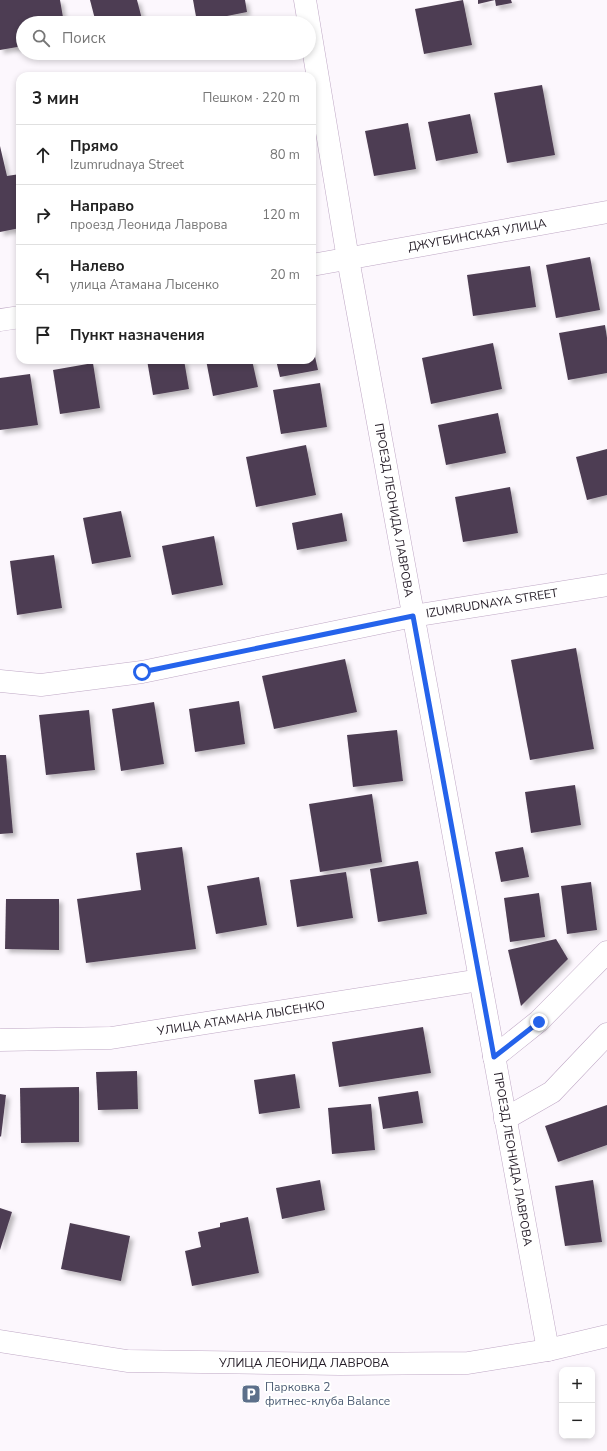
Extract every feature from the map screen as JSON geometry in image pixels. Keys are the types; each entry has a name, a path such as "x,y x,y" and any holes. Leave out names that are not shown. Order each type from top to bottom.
{"street":[{"name":"ПРОЕЗД ЛЕОНИДА ЛАВРОВА","path":"306,0 309,16"},
{"name":"ПРОЕЗД ЛЕОНИДА ЛАВРОВА","path":"316,60 348,259 548,1350"},
{"name":"ДЖУГБИНСКАЯ УЛИЦА","path":"316,264 607,212"},
{"path":"0,320 16,318"},
{"name":"IZUMRUDNAYA STREET","path":"0,681 41,685 142,672 413,616 607,584"},
{"path":"494,1057 539,1022 607,952"},
{"name":"УЛИЦА АТАМАНА ЛЫСЕНКО","path":"0,1040 111,1038 480,980"},
{"path":"505,1119 552,1092 607,1034"},
{"name":"УЛИЦА ЛЕОНИДА ЛАВРОВА","path":"0,1341 127,1361 468,1364 548,1350 607,1336"}],"building":[{"path":"0,0 60,0 63,16 16,16 16,47 0,50"},
{"path":"90,0 137,0 141,16 94,16"},
{"path":"193,0 245,0 247,12 227,16 196,16"},
{"path":"463,0 472,45 424,54 415,9"},
{"path":"478,0 495,0 478,4"},
{"path":"495,0 511,0 512,3 496,6"},
{"path":"542,85 555,155 507,163 494,93"},
{"path":"470,114 478,153 436,161 428,122"},
{"path":"408,123 416,169 374,176 365,131"},
{"path":"0,146 7,176 16,175 16,229 0,232"},
{"path":"590,257 600,310 556,318 546,265"},
{"path":"530,266 536,307 473,316 467,275"},
{"path":"605,325 607,338 607,373 568,380 559,333"},
{"path":"493,343 502,389 431,404 422,358"},
{"path":"316,361 318,370 280,377 277,364 316,364"},
{"path":"93,364 100,408 60,414 53,370"},
{"path":"148,364 185,364 189,389 153,395"},
{"path":"207,364 253,364 258,387 213,396"},
{"path":"30,374 38,425 0,430 0,378"},
{"path":"320,383 327,427 281,434 273,390"},
{"path":"498,413 506,453 446,465 438,425"},
{"path":"306,445 316,495 256,507 246,457"},
{"path":"607,449 607,495 587,500 576,457"},
{"path":"510,487 518,533 463,542 455,497"},
{"path":"121,511 131,557 92,564 83,518"},
{"path":"342,513 347,541 297,550 292,523"},
{"path":"214,536 223,585 172,595 162,546"},
{"path":"54,555 62,608 17,615 10,561"},
{"path":"576,648 594,749 530,760 511,660"},
{"path":"345,659 357,712 274,729 262,676"},
{"path":"239,701 245,744 195,752 189,709"},
{"path":"154,702 164,764 121,771 112,709"},
{"path":"89,710 95,770 46,775 39,715"},
{"path":"397,730 403,781 353,787 347,735"},
{"path":"0,755 6,755 13,833 0,834"},
{"path":"575,785 581,825 531,833 525,792"},
{"path":"372,794 382,862 320,872 309,804"},
{"path":"182,847 196,949 86,963 77,899 141,890 136,853"},
{"path":"523,847 529,877 501,882 495,852"},
{"path":"418,861 427,914 378,922 370,869"},
{"path":"346,872 353,918 297,927 290,880"},
{"path":"259,877 267,925 216,934 207,886"},
{"path":"591,882 597,930 567,934 561,886"},
{"path":"539,893 545,937 510,942 504,898"},
{"path":"6,899 59,899 59,950 5,949"},
{"path":"556,939 568,959 521,1006 508,950"},
{"path":"423,1027 431,1073 339,1087 332,1042"},
{"path":"137,1071 138,1109 98,1110 96,1072"},
{"path":"295,1074 300,1108 259,1114 254,1080"},
{"path":"79,1087 79,1142 21,1143 20,1088"},
{"path":"418,1091 423,1123 383,1129 378,1097"},
{"path":"0,1094 6,1095 1,1137 0,1136"},
{"path":"371,1104 375,1150 332,1154 328,1108"},
{"path":"607,1105 607,1145 558,1162 545,1126"},
{"path":"320,1180 325,1210 282,1219 276,1188"},
{"path":"593,1180 602,1242 565,1246 555,1186"},
{"path":"0,1208 12,1212 0,1250"},
{"path":"248,1217 259,1273 192,1286 185,1251 201,1247 198,1232 220,1227 220,1223"},
{"path":"70,1223 130,1236 121,1281 61,1269"}],"place":[{"name":"Парковка 2 фитнес-клуба Balance","path":"251,1394"}],"route":[{"path":"142,672 413,616 494,1057 539,1022"}]}
